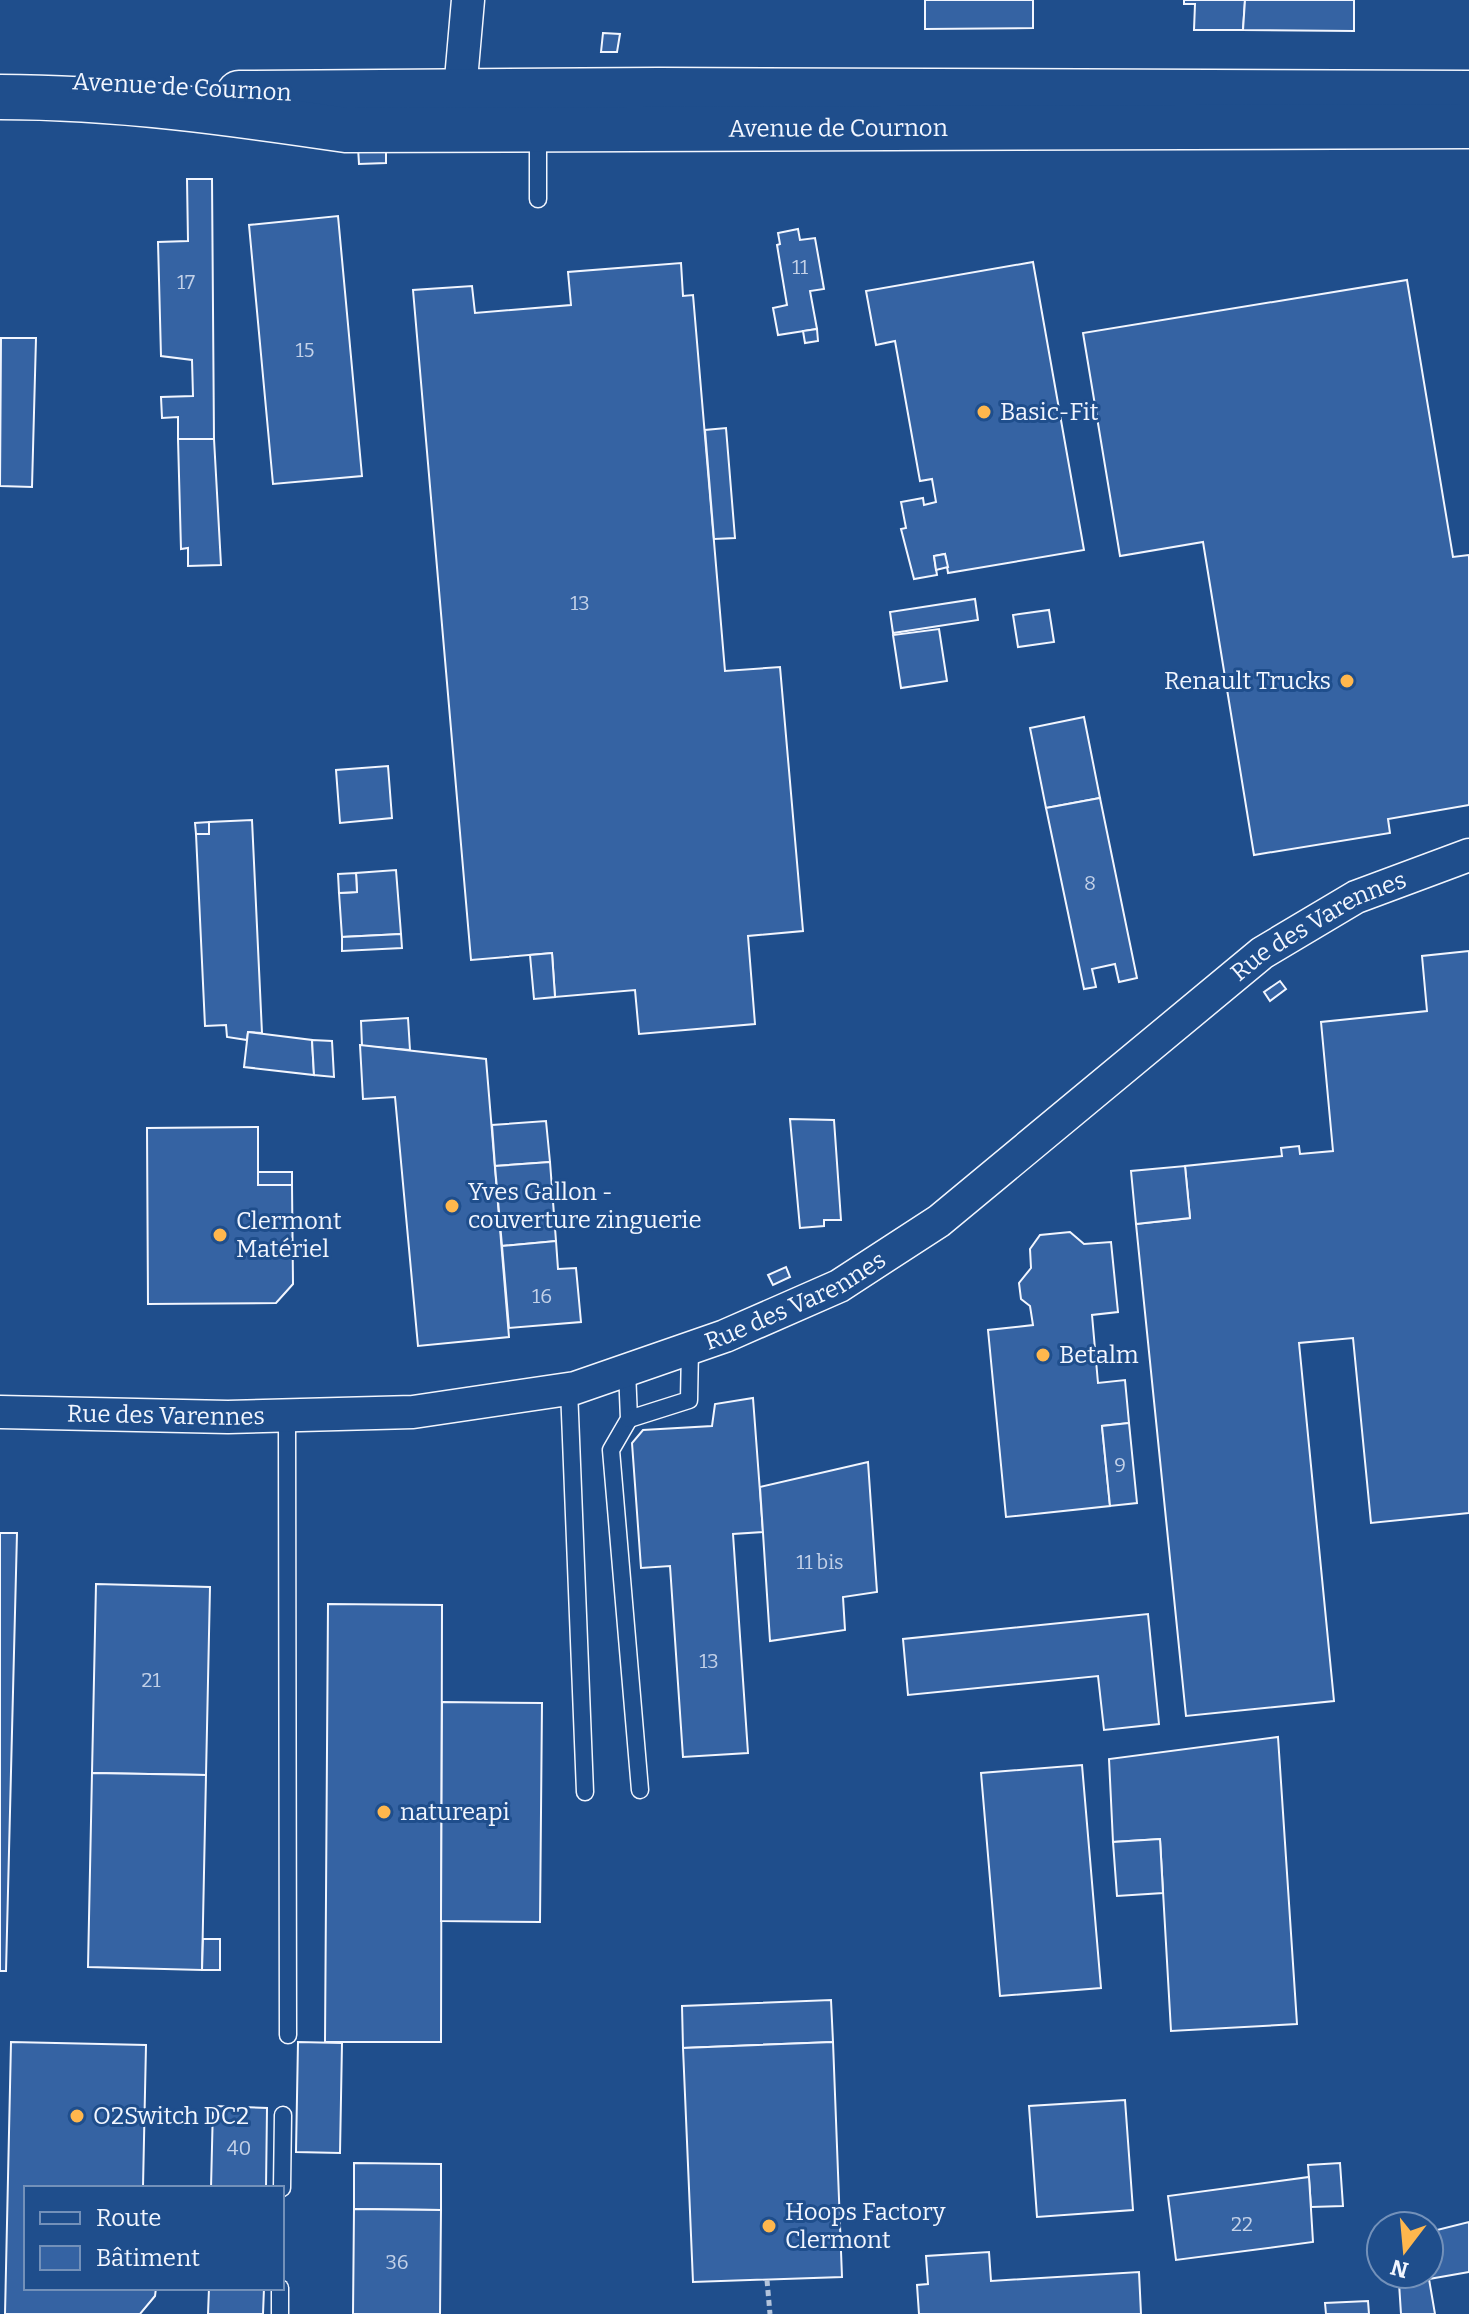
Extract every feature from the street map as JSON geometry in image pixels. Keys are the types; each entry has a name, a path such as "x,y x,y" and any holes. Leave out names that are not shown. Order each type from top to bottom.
{"main road":[{"name":"Avenue de Cournon","path":"0,79 219,93 696,90 1469,93"},
{"name":"Avenue de Cournon","path":"0,97 53,97 209,110 346,130 483,131 549,120 1469,126"}],"street":[{"path":"468,0 460,91 483,131"},
{"name":"Avenue de Cournon","path":"209,110 438,111 460,91"},
{"name":"Rue des Varennes","path":"0,1412 287,1415 413,1412 569,1389 690,1348 839,1286 939,1221 1262,953 1356,897 1469,855"}],"lane":[{"path":"589,108 676,105 696,90"},
{"path":"0,114 68,116"},
{"path":"538,199 549,120"},
{"path":"163,124 346,130"},
{"path":"629,1419 689,1400 690,1348"},
{"path":"627,1370 629,1419 611,1450 640,1790"},
{"path":"569,1389 585,1792"},
{"path":"287,1415 288,2035"},
{"path":"282,2186 283,2115"},
{"path":"280,2290 280,2314"}],"path":[{"path":"767,2280 770,2314"}],"building":[{"path":"925,0 1033,0 1033,28 925,29"},
{"path":"1184,0 1245,0 1243,30 1194,30 1195,4 1184,4"},
{"path":"1245,0 1354,0 1354,31 1243,30"},
{"path":"603,33 620,34 617,52 601,52"},
{"path":"358,147 386,147 386,163 359,164"},
{"path":"187,179 212,179 214,439 178,439 178,417 162,418 161,397 193,396 192,360 161,356 158,242 188,241"},
{"path":"338,216 362,476 273,484 249,225"},
{"path":"798,229 800,240 815,238 824,289 810,291 817,329 778,335 773,308 787,305 777,245 780,244 778,233"},
{"name":"Basic-Fit","path":"1033,262 1084,550 948,573 945,554 934,556 937,575 914,579 901,529 906,528 901,502 923,498 924,505 936,502 932,479 920,481 895,341 876,345 866,291"},
{"path":"681,263 683,296 693,295 725,671 780,667 803,931 748,936 755,1024 639,1034 635,990 555,997 552,953 471,960 413,290 472,286 475,313 571,305 568,272"},
{"name":"Renault Trucks","path":"1407,280 1453,557 1469,555 1469,805 1388,819 1390,833 1254,855 1203,542 1120,556 1083,333"},
{"path":"817,329 818,341 805,343 803,331"},
{"path":"1,338 36,338 32,487 0,486"},
{"path":"726,428 735,538 714,539 705,430"},
{"path":"178,439 214,439 221,565 188,566 188,548 181,549"},
{"path":"945,554 948,567 936,570 934,556"},
{"path":"975,599 978,620 893,633 890,612"},
{"path":"1049,610 1054,642 1018,647 1013,615"},
{"path":"939,629 947,681 901,688 893,635"},
{"path":"1084,717 1100,798 1046,808 1030,728"},
{"path":"388,766 392,818 340,823 336,770"},
{"path":"1100,798 1137,978 1119,982 1115,964 1092,969 1096,987 1084,989 1046,808"},
{"path":"252,820 262,1033 248,1032 247,1040 227,1037 226,1025 205,1026 196,834 209,834 209,822"},
{"path":"209,822 209,834 196,834 195,823"},
{"path":"396,870 401,934 342,937 339,893 357,892 356,873"},
{"path":"356,873 357,892 339,893 338,874"},
{"path":"401,934 402,948 342,951 342,937"},
{"path":"1469,951 1469,1513 1371,1523 1353,1338 1299,1343 1334,1701 1186,1716 1136,1224 1190,1218 1185,1166 1282,1156 1281,1148 1299,1146 1300,1154 1333,1151 1321,1022 1427,1011 1422,956"},
{"path":"552,953 555,997 534,999 530,955"},
{"path":"1280,981 1286,989 1270,1001 1264,992"},
{"path":"408,1018 410,1050 362,1046 361,1021"},
{"path":"248,1032 312,1040 314,1075 244,1067"},
{"path":"312,1040 332,1041 334,1077 314,1075"},
{"name":"Yves Gallon - couverture zinguerie","path":"360,1045 486,1059 509,1337 418,1346 395,1097 363,1099"},
{"path":"790,1119 834,1120 841,1220 824,1220 824,1226 800,1228"},
{"path":"546,1121 550,1162 495,1166 492,1125"},
{"name":"Clermont Matériel","path":"258,1127 258,1185 292,1185 293,1284 276,1303 148,1304 147,1128"},
{"path":"550,1162 556,1241 502,1246 495,1166"},
{"path":"1185,1166 1190,1218 1136,1224 1131,1171"},
{"path":"258,1172 292,1172 292,1185 258,1185"},
{"name":"Betalm","path":"1070,1232 1084,1244 1111,1242 1118,1312 1092,1315 1098,1383 1125,1380 1129,1423 1102,1426 1110,1506 1006,1517 988,1330 1033,1325 1030,1306 1021,1299 1019,1283 1031,1268 1030,1249 1040,1235"},
{"path":"556,1241 558,1269 576,1268 581,1322 509,1328 502,1246"},
{"path":"786,1267 790,1277 773,1285 768,1275"},
{"path":"753,1398 763,1532 733,1534 748,1753 683,1757 670,1566 641,1568 632,1443 643,1430 712,1426 715,1404"},
{"path":"1129,1423 1137,1503 1110,1506 1102,1426"},
{"path":"868,1462 877,1592 843,1597 845,1630 770,1641 760,1487"},
{"path":"0,1533 17,1533 6,1971 0,1971"},
{"path":"96,1584 210,1587 206,1775 92,1773"},
{"name":"natureapi","path":"328,1604 442,1605 441,2042 325,2042"},
{"path":"1148,1614 1159,1724 1104,1730 1098,1676 908,1695 903,1639"},
{"path":"442,1702 542,1703 540,1922 441,1921"},
{"path":"1278,1737 1297,2024 1171,2031 1160,1839 1113,1842 1109,1759"},
{"path":"1082,1765 1101,1988 1000,1996 981,1773"},
{"path":"92,1773 206,1775 202,1970 88,1967"},
{"path":"1160,1839 1163,1893 1117,1896 1113,1842"},
{"path":"203,1939 220,1939 220,1970 202,1970"},
{"path":"831,2000 833,2042 683,2048 682,2006"},
{"name":"O2Switch DC2","path":"11,2042 146,2045 143,2186 24,2186 24,2290 156,2290 155,2296 140,2314 5,2314"},
{"path":"298,2042 342,2043 340,2153 296,2152"},
{"path":"833,2042 842,2277 693,2282 683,2048"},
{"path":"1125,2100 1133,2210 1037,2217 1029,2106"},
{"path":"213,2106 267,2108 266,2186 211,2186"},
{"path":"354,2163 441,2164 441,2210 354,2209"},
{"path":"1340,2163 1343,2206 1311,2207 1308,2165"},
{"path":"1309,2177 1313,2242 1176,2260 1168,2196"},
{"path":"354,2209 441,2210 440,2314 353,2314"},
{"path":"1469,2222 1469,2272 1445,2276 1445,2228"},
{"path":"989,2252 991,2281 1139,2272 1141,2314 919,2314 917,2285 928,2284 926,2256"},
{"path":"209,2290 264,2290 263,2314 208,2314"},
{"path":"1399,2290 1431,2290 1435,2314 1401,2314"},
{"path":"1368,2301 1369,2314 1326,2314 1325,2303"}],"place":[{"name":"Basic-Fit","path":"984,412"},
{"name":"Renault Trucks","path":"1347,681"},
{"name":"Yves Gallon - couverture zinguerie","path":"452,1206"},
{"name":"Clermont Matériel","path":"220,1235"},
{"name":"Betalm","path":"1043,1355"},
{"name":"natureapi","path":"384,1812"},
{"name":"O2Switch DC2","path":"77,2116"},
{"name":"Hoops Factory Clermont","path":"769,2226"}]}
